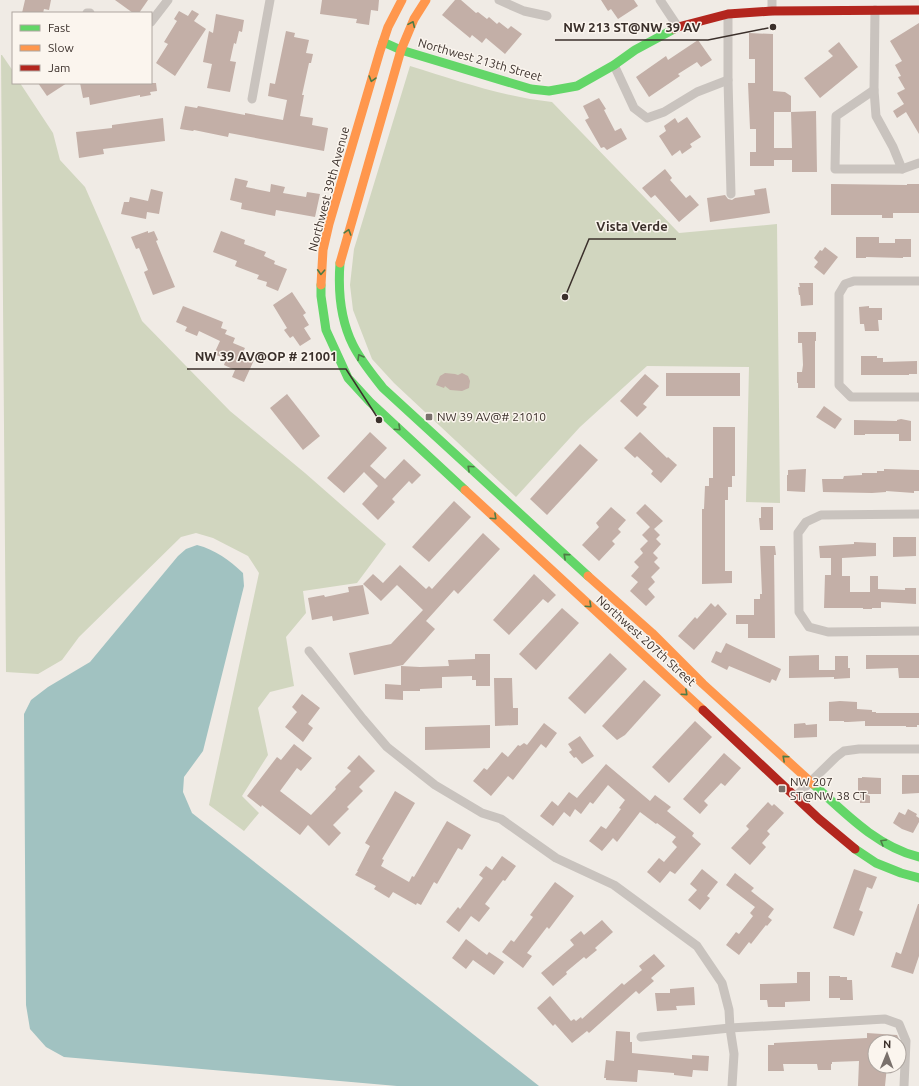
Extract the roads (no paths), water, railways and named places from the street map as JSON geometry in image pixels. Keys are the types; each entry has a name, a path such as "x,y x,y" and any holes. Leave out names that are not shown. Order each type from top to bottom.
{"street":[{"path":"152,21 168,0"},
{"path":"252,99 270,0"},
{"name":"Northwest 39th Avenue","path":"370,402 348,378 326,330 321,296 321,270 323,250 329,224 383,42 388,28 402,0"},
{"path":"401,50 414,19 426,0"},
{"path":"499,0 524,11 547,16"},
{"path":"660,0 678,27"},
{"path":"772,0 772,11"},
{"path":"875,10 874,90 876,116 893,147 902,169"},
{"name":"Northwest 213th Street","path":"383,42 401,50 532,89 549,91 576,86 614,65 635,50 678,27 728,14 772,11 919,10"},
{"path":"728,14 731,194"},
{"name":"Northwest 207th Street","path":"401,50 340,267 340,296 346,323 353,343 364,362 383,388 610,597 652,633 703,684 865,831 907,854 919,857"},
{"path":"614,65 634,108 647,118 664,112 697,92 728,80"},
{"path":"874,90 836,116 835,169 902,169 919,163"},
{"path":"919,281 854,281 845,284 838,294 839,385 851,397 919,397"},
{"name":"Northwest 207th Street","path":"370,402 795,797 847,843 876,863 901,873 919,878"},
{"path":"919,514 820,515 806,522 798,533 799,612 809,627 828,632 919,631"},
{"path":"309,651 363,719 388,746 435,785 482,813 501,819 556,858 614,885 697,946 722,983 729,1010 734,1054 732,1086"},
{"path":"795,797 844,751 919,749"},
{"path":"641,1037 730,1028 885,1019 900,1024 906,1042 904,1086"}],"water":[{"path":"197,545 216,553 238,568 243,573 244,586 203,751 184,777 183,792 192,813 539,1086 397,1086 64,1057 46,1047 30,1029 26,1005 24,714 31,700 48,687 90,662 178,556 186,549"}],"place":[{"name":"NW 213 ST@NW 39 AV","path":"773,27"},
{"name":"Vista Verde","path":"565,297"},
{"name":"NW 39 AV@# 21010","path":"429,417"},
{"name":"NW 39 AV@OP # 21001","path":"379,420"},
{"name":"NW 207 ST@NW 38 CT","path":"782,789"}]}
